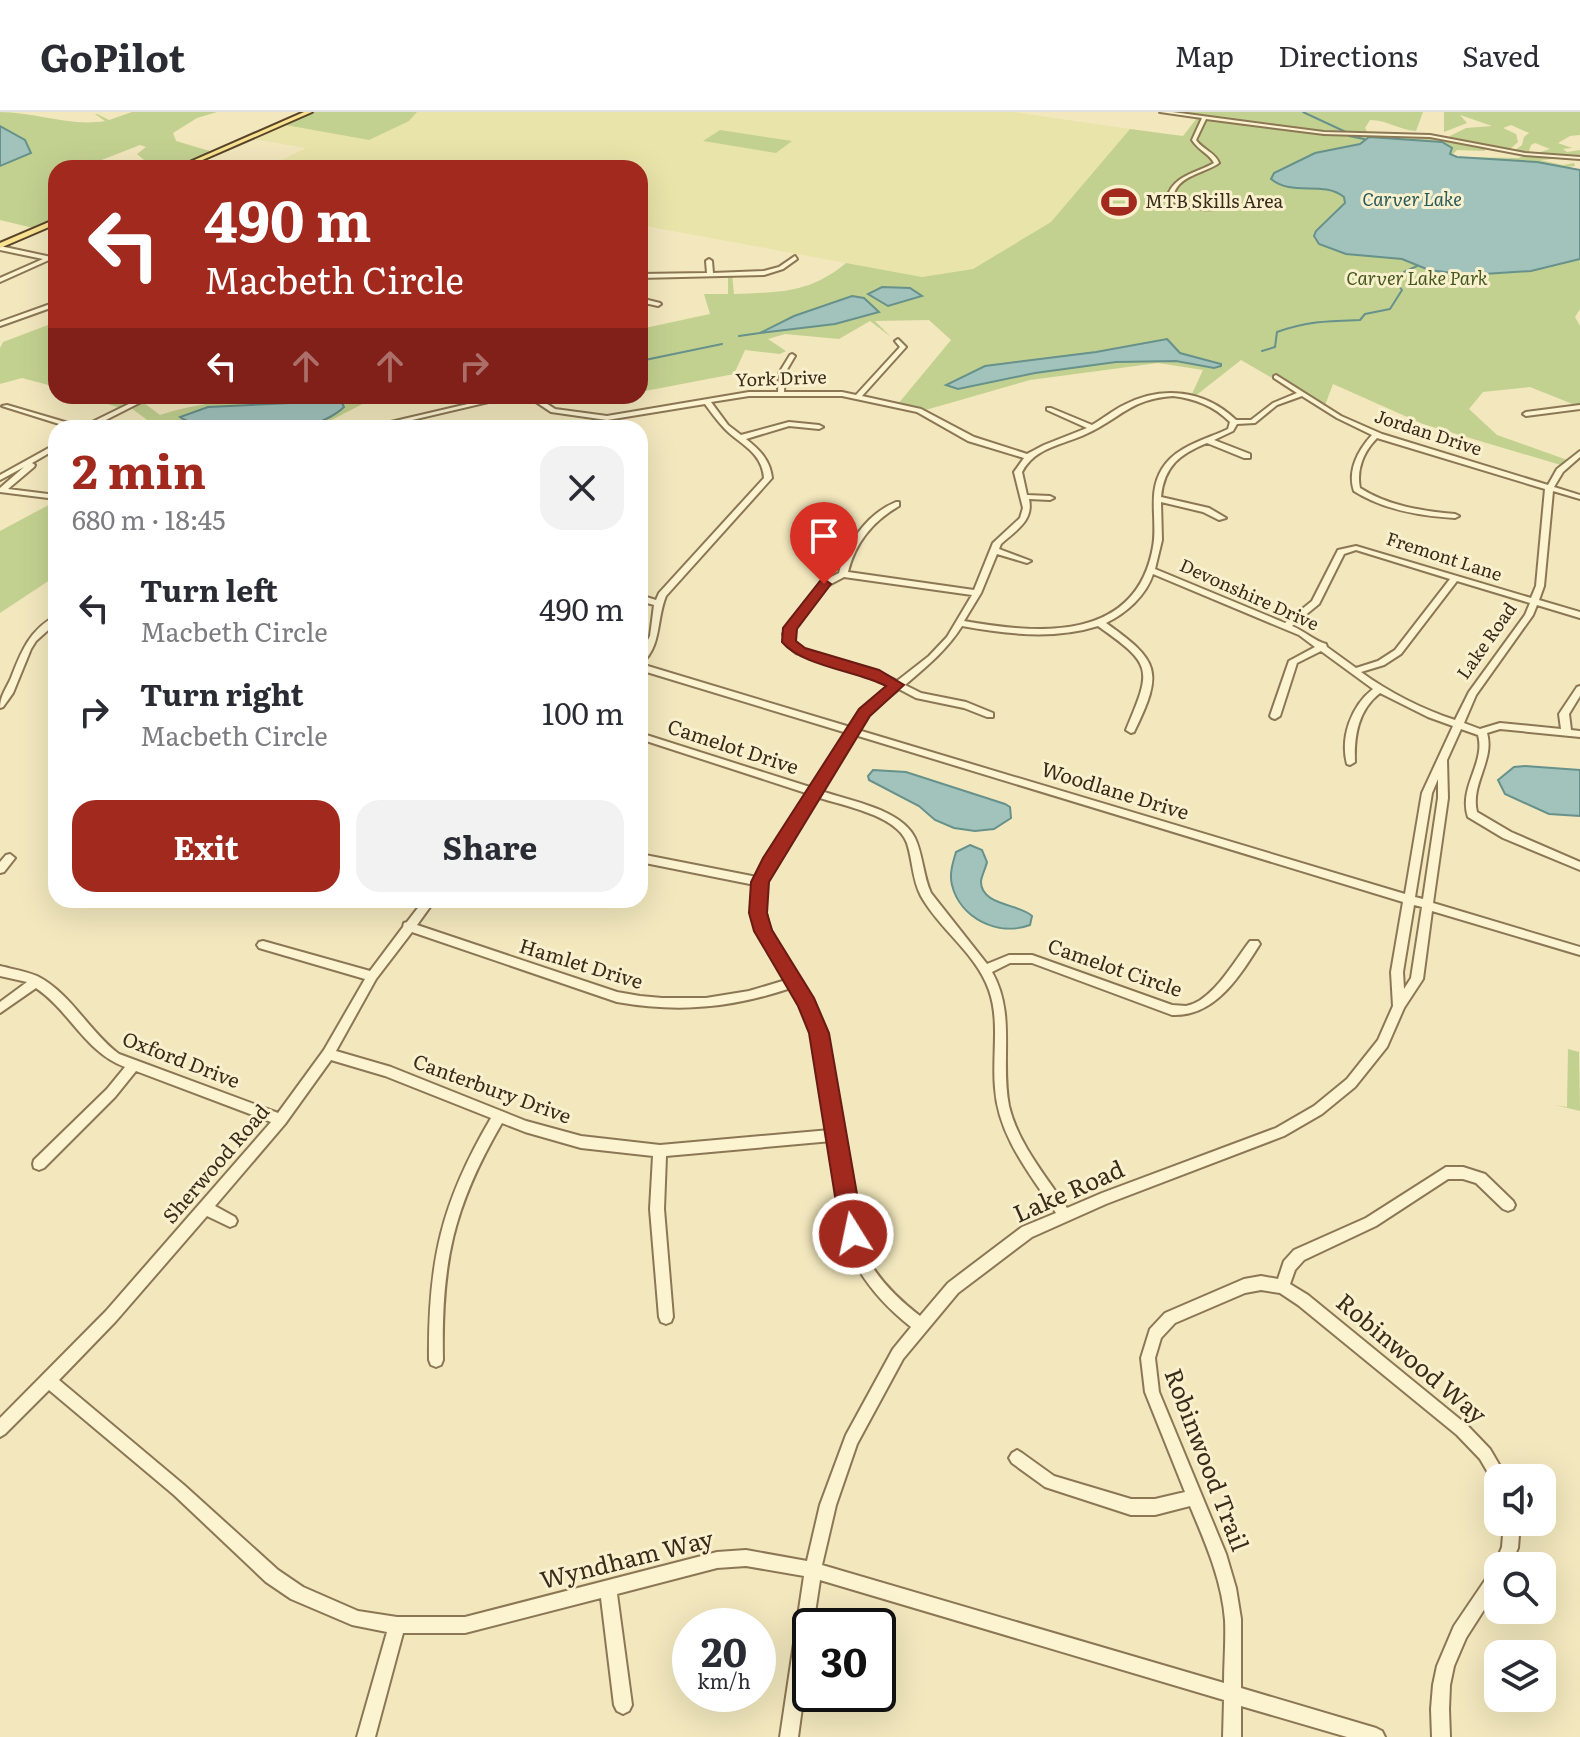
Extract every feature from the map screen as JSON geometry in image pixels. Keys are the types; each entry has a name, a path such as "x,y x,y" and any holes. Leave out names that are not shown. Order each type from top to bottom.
{"main road":[{"path":"198,160 309,112"},
{"path":"0,247 48,225"}],"street":[{"path":"1162,112 1324,133 1430,136 1525,154 1580,158"},
{"path":"1204,118 1194,140 1217,163 1177,182 1170,198 1182,205 1196,207 1236,205"},
{"path":"0,247 48,259"},
{"path":"648,276 772,272 795,258"},
{"path":"0,280 48,259"},
{"path":"709,261 710,274"},
{"path":"648,302 658,304"},
{"path":"0,324 48,307"},
{"path":"859,396 903,347 898,341"},
{"path":"781,392 782,373 792,356"},
{"name":"Jordan Drive","path":"1276,377 1343,419 1376,435 1580,497"},
{"name":"York Drive","path":"542,404 553,411 607,418 781,392 859,396 919,410 971,439 1028,457"},
{"path":"920,1325 880,1291 858,1255 819,1033 814,1016 763,931 758,913 760,882 864,713 932,658 960,623 977,593 993,550 1024,519 1027,508 1018,472 1028,457 1092,428 1134,402 1174,394 1202,399 1234,422 1253,422 1275,404 1302,394"},
{"path":"648,652 655,640 658,603 768,478 764,460 706,401"},
{"path":"99,420 133,404"},
{"path":"404,420 476,404"},
{"path":"5,406 54,420"},
{"path":"1526,414 1580,407"},
{"path":"1049,409 1092,428"},
{"path":"960,623 1032,634 1062,633 1100,623 1131,602 1151,570 1159,539 1161,477 1170,463 1185,450 1231,430 1234,422"},
{"path":"740,438 789,424 819,427"},
{"path":"1376,435 1364,449 1354,482 1357,489 1374,498 1432,515 1455,516"},
{"path":"1207,440 1247,456"},
{"path":"0,478 48,451"},
{"path":"1549,489 1564,466 1580,453"},
{"path":"1,490 24,474 33,461"},
{"name":"Lake Road","path":"1399,1006 1397,972 1427,793 1443,762 1456,725 1481,680 1521,628 1535,602 1541,577 1549,489"},
{"path":"1,490 48,496"},
{"path":"1024,497 1050,498"},
{"path":"1159,499 1206,510 1222,518"},
{"path":"843,574 856,543 880,512 896,504"},
{"name":"Fremont Lane","path":"1287,626 1316,602 1328,572 1347,549 1370,550 1580,615"},
{"path":"993,550 1027,561"},
{"name":"Devonshire Drive","path":"1151,570 1287,626 1323,646 1379,689 1407,705 1482,732"},
{"path":"977,593 843,574 822,587 790,628 789,642 799,651 874,673 929,699 966,705 990,715"},
{"path":"1354,671 1379,664 1398,652 1455,578"},
{"path":"648,600 658,603"},
{"path":"1100,623 1132,646 1150,669 1150,684 1131,730"},
{"path":"0,705 12,686 26,645 48,626"},
{"path":"1275,716 1293,661 1323,646"},
{"name":"Woodlane Drive","path":"648,667 1580,951"},
{"path":"1350,762 1349,734 1362,704 1379,689"},
{"path":"1566,731 1564,714 1580,689"},
{"path":"1580,734 1500,726 1482,732 1486,744 1469,802 1472,814 1512,838 1580,866"},
{"name":"Camelot Drive","path":"648,739 883,815 901,824 912,839 927,897 984,970 997,995 1001,1091 1006,1118 1064,1214"},
{"name":"Lake Road","path":"789,1737 813,1570 828,1505 851,1440 881,1381 920,1325 975,1269 1027,1232 1064,1214 1298,1123 1335,1097 1368,1064 1387,1036 1399,1006 1417,979 1443,798 1443,762"},
{"path":"0,869 10,858"},
{"path":"648,860 760,882"},
{"name":"Sherwood Road","path":"0,1429 111,1316 281,1120 328,1054 372,976 423,908"},
{"name":"Hamlet Drive","path":"408,926 617,997 643,1002 696,1006 742,999 793,983"},
{"name":"Camelot Circle","path":"984,970 1009,959 1032,959 1172,1010 1186,1012 1205,1004 1254,944"},
{"path":"263,945 372,976"},
{"name":"Oxford Drive","path":"0,971 37,981 55,995 102,1050 281,1120"},
{"path":"0,1008 37,981"},
{"name":"Canterbury Drive","path":"328,1054 406,1078 499,1116 581,1142 660,1151 836,1135"},
{"path":"39,1164 111,1093 135,1064"},
{"path":"436,1360 436,1287 447,1226 470,1165 499,1116"},
{"path":"660,1151 657,1209 666,1317"},
{"path":"1282,1287 1289,1266 1299,1255 1371,1222 1443,1174 1458,1172 1480,1178 1508,1205"},
{"path":"205,1208 230,1221"},
{"name":"Robinwood Trail","path":"1232,1737 1230,1595 1220,1560 1150,1388 1147,1369 1151,1344 1161,1326 1175,1315 1248,1285 1282,1287"},
{"name":"Robinwood Way","path":"1282,1287 1303,1300 1455,1424 1491,1464"},
{"name":"Wyndham Way","path":"48,1380 179,1490 272,1576 325,1607 358,1619 397,1625 465,1625 717,1560 746,1558 813,1570 1376,1737"},
{"path":"1017,1458 1050,1482 1131,1507 1155,1507 1194,1497"},
{"path":"608,1589 623,1705"},
{"path":"1441,1737 1439,1696 1444,1663 1484,1595"},
{"path":"366,1737 397,1625"}],"shaded area":[{"path":"417,112 1012,112 1130,129 1051,222 973,269 922,277 648,226 648,160 282,160 306,148 249,138 280,124 409,121"}],"green space":[{"path":"0,112 92,122 105,121 95,114 109,120 132,112 217,112 197,118 173,133 176,141 213,152 194,160 144,160 137,154 146,147 140,145 102,160 48,160 48,221 33,228 0,220"},
{"path":"309,112 417,112 409,121 369,140 280,124"},
{"path":"1174,112 1423,112 1416,131 1370,120 1365,128 1369,134 1300,129"},
{"path":"1444,112 1580,112 1580,135 1570,136 1558,143 1572,148 1563,149 1567,152 1580,150 1580,157 1534,154 1550,149 1535,143 1528,154 1514,151 1529,133 1511,125 1503,128 1516,134 1518,142 1509,150 1446,138 1466,128 1492,126 1460,115 1467,123 1444,132"},
{"name":"Carver Lake Park","path":"1197,118 1316,133 1379,136 1378,139 1367,138 1452,148 1442,142 1388,140 1400,139 1401,136 1428,137 1487,148 1484,151 1457,150 1452,155 1457,157 1519,158 1524,155 1565,158 1540,160 1563,165 1574,163 1575,166 1568,167 1580,170 1580,309 1575,317 1580,326 1580,407 1530,387 1483,392 1469,409 1497,435 1570,461 1564,466 1423,424 1333,384 1324,408 1241,360 1194,397 1191,396 1203,370 1158,363 1030,380 922,411 898,404 951,340 929,320 875,321 891,337 870,321 839,339 785,334 768,339 786,351 780,354 745,350 734,374 648,390 648,327 710,314 704,294 728,294 728,274 732,274 734,294 806,286 846,263 922,277 973,269 1051,222 1130,129 1183,136"},
{"path":"720,130 792,141 776,153 703,141"},
{"path":"48,325 48,385 22,378 0,384 0,348 3,342"},
{"path":"108,404 145,404 160,415 208,404 362,404 332,420 147,420 127,405 120,408"},
{"path":"48,505 48,581 0,613 0,531"},
{"path":"1568,1049 1579,1052 1580,1111 1555,1105 1567,1107"}],"water":[{"path":"0,126 25,140 31,153 0,166"},
{"name":"Carver Lake","path":"1369,137 1442,142 1452,148 1450,154 1457,157 1537,162 1580,170 1580,259 1531,271 1468,275 1429,270 1402,259 1346,254 1319,244 1314,236 1316,231 1345,203 1344,197 1326,190 1289,187 1271,179 1274,173 1315,153 1360,144"},
{"path":"882,287 910,288 922,296 888,306 868,294"},
{"path":"852,296 864,298 879,312 835,324 760,333 794,316"},
{"path":"1167,339 1180,353 1221,366 1214,368 1176,361 1116,362 1035,373 958,389 946,385 985,366 1096,352"},
{"path":"342,404 344,407 324,420 187,420 180,417 208,407"},
{"path":"1514,767 1580,770 1580,816 1549,814 1505,794 1498,780"},
{"path":"873,770 906,772 1005,804 1010,807 1011,818 994,829 975,831 954,828 869,780 868,776"},
{"path":"970,845 982,850 987,862 981,881 982,889 994,900 1027,912 1032,916 1030,925 1018,928 993,926 982,922 963,907 956,897 951,872 956,852"}],"waterway":[{"path":"1303,112 1348,133"},
{"path":"1349,136 1364,139"},
{"path":"1404,272 1417,266"},
{"path":"1262,351 1275,347 1277,332 1288,328 1328,321 1360,320 1365,314 1390,309 1402,290 1399,286"},
{"path":"739,336 760,333"},
{"path":"648,359 722,344"}],"place":[{"name":"MTB Skills Area","path":"1119,202"}],"route":[{"path":"824,584 790,628 787,634 789,642 799,651 874,673 896,685 864,713 769,863 757,896 763,931 814,1016 819,1033 853,1234"}]}
